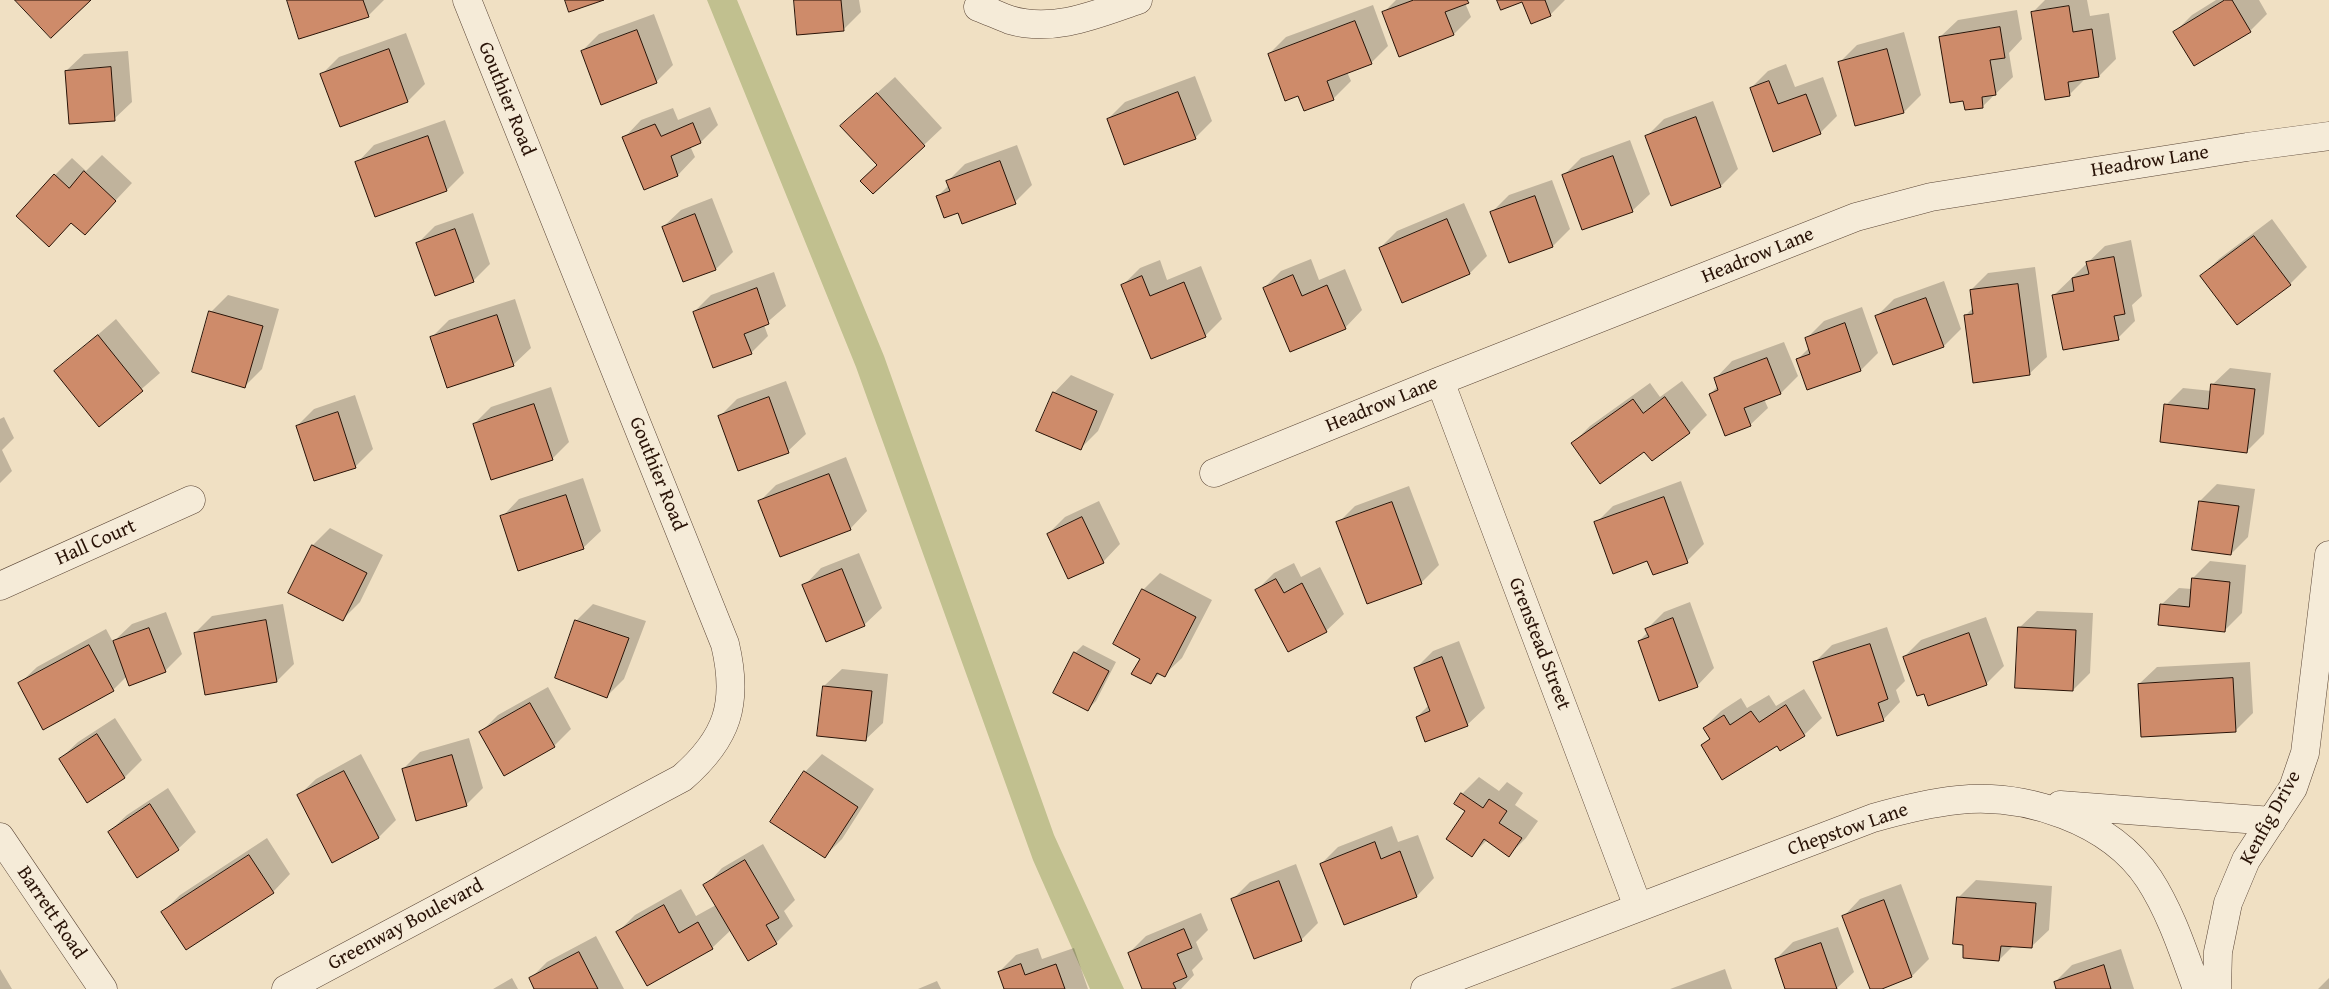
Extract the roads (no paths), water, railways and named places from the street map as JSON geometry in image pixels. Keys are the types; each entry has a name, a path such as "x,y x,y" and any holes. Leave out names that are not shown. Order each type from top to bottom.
{"street":[{"name":"Gouthier Road","path":"467,0 722,636 731,671 730,704 720,734 704,758 682,778 526,862"},
{"path":"978,8 1012,20 1046,24 1079,20 1138,0"},
{"name":"Headrow Lane","path":"1214,473 1440,381 1856,217 1931,197 2237,148 2329,136"},
{"name":"Grenstead Street","path":"1440,381 1638,907"},
{"name":"Hall Court","path":"0,586 191,500"},
{"name":"Kenfig Drive","path":"2217,989 2218,952 2228,904 2246,860 2293,788 2305,753 2329,555"},
{"name":"Chepstow Lane","path":"1425,989 1873,818 1911,807 1960,800 2014,801 2070,816 2087,824 2122,849 2148,876 2168,910 2197,989"},
{"path":"2014,801 2272,821"},
{"name":"Barrett Road","path":"0,837 102,989"},
{"name":"Greenway Boulevard","path":"286,989 526,862"}]}
